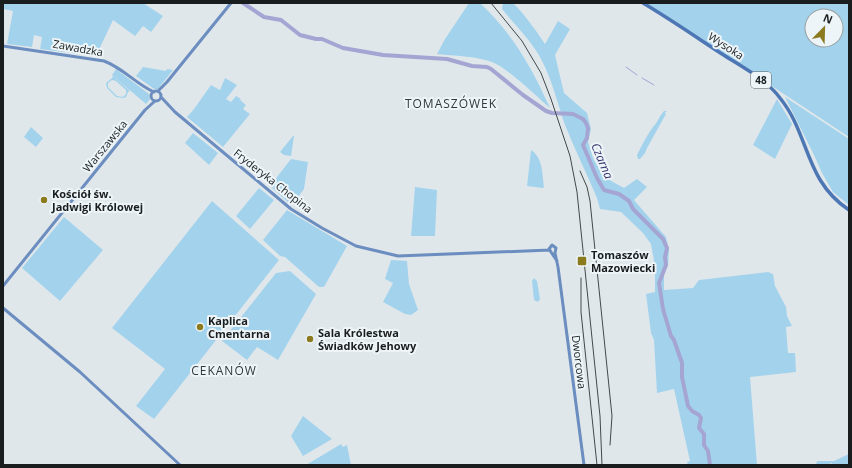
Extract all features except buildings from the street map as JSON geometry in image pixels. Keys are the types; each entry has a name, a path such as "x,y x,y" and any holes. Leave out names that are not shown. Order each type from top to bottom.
{"main road":[{"name":"Wysoka","path":"643,3 756,76 776,93 791,115 816,175 833,198 849,210"}],"street":[{"name":"Warszawska","path":"3,286 231,3"},
{"name":"Zawadzka","path":"3,46 104,61 116,66 156,96"},
{"name":"Fryderyka Chopina","path":"156,96 291,209 356,246 398,256 551,250"},
{"name":"Dworcowa","path":"551,250 557,261 584,465"},
{"path":"3,308 84,375 180,465"}],"shaded area":[{"path":"3,3 143,3 163,16 151,32 143,26 135,36 113,20 96,56 40,49 42,37 34,35 32,47 7,44 13,11 3,9"},
{"path":"469,3 480,3 512,39 529,65 550,108 514,76 499,65 472,57 437,54"},
{"path":"503,3 512,3 515,5 529,21 545,44 558,21 570,29 555,55 564,93 587,113 591,129 588,142 593,158 604,177 624,188 637,179 647,187 634,200 666,237 669,250 668,265 664,272 664,290 693,288 699,280 768,272 773,274 775,286 786,307 787,316 792,326 786,327 788,353 795,353 796,372 750,377 757,465 688,465 687,462 690,461 674,389 657,393 654,340 651,333 646,294 655,292 655,266 651,244 643,233 621,212 600,209 597,198 565,125 544,65 532,44 502,9"},
{"path":"646,3 849,3 849,137"},
{"path":"143,67 166,71 167,69 173,70 158,89 154,89 136,76"},
{"path":"116,69 149,94 150,99 146,104 112,75"},
{"path":"113,76 130,91 126,97 124,98 116,97 107,88 106,83","holes":["112,80 116,81 126,90 126,94 123,97 117,96 108,87 108,83"]},
{"path":"225,78 237,85 226,99 231,102 236,96 241,99 240,100 246,105 243,109 250,114 223,147 187,117 211,85 220,90"},
{"path":"785,97 849,139 849,205 833,192 822,173"},
{"path":"777,99 792,124 775,159 753,145"},
{"path":"664,111 667,112 665,112 666,114 645,153 640,159 638,159 637,155 645,140"},
{"path":"31,127 43,138 36,147 24,137"},
{"path":"193,133 218,153 209,165 185,143"},
{"path":"293,136 291,156 284,155 280,152"},
{"path":"531,150 538,157 540,162 543,176 543,188 527,186"},
{"path":"291,159 308,162 304,189 293,204 290,204 270,186"},
{"path":"415,187 437,190 435,236 411,236"},
{"path":"259,188 274,200 250,229 236,216"},
{"path":"212,201 279,260 154,419 136,406 165,369 112,328"},
{"path":"287,210 347,246 324,287 319,287 285,257 280,256 263,240"},
{"path":"64,217 103,250 60,301 22,268"},
{"path":"391,260 407,261 409,284 418,310 411,315 405,314 383,302 393,283 385,279"},
{"path":"290,271 316,294 278,360 257,347 247,360 222,341 276,273"},
{"path":"534,278 537,281 540,299 538,302 534,300 532,281"},
{"path":"303,416 332,439 303,456 291,436"},
{"path":"341,444 343,447 347,445 351,465 306,465"},
{"path":"849,454 849,465 832,465 832,463 827,465 816,465 817,461 834,461"}],"waterway":[{"name":"Czarna","path":"243,3 264,17 281,20 300,35 322,39 343,48 383,55 447,59 472,66 487,67 546,111 552,113 573,114 583,119 588,128 587,138 583,145 597,178 604,190 619,194 629,201 633,209 663,239 667,248 665,257 666,265 659,283 663,309 671,336 674,340 682,363 682,377 688,406 701,418 699,428 704,434 704,445 708,451 710,465"},
{"path":"626,67 637,75"},
{"path":"642,78 654,85"}],"railway":[{"path":"491,3 522,41 541,73 570,156 577,192 600,416 602,465"},
{"path":"580,171 587,187 590,201 612,416 610,445"},
{"path":"581,278 581,312 597,465"}],"place":[{"name":"Kościół św. Jadwigi Królowej","path":"44,200"},
{"name":"Tomaszów Mazowiecki","path":"582,261"},
{"name":"Kaplica Cmentarna","path":"200,327"},
{"name":"Sala Królestwa Świadków Jehowy","path":"310,339"}],"district":[{"name":"TOMASZÓWEK","path":"451,104"},
{"name":"CEKANÓW","path":"224,371"}]}
